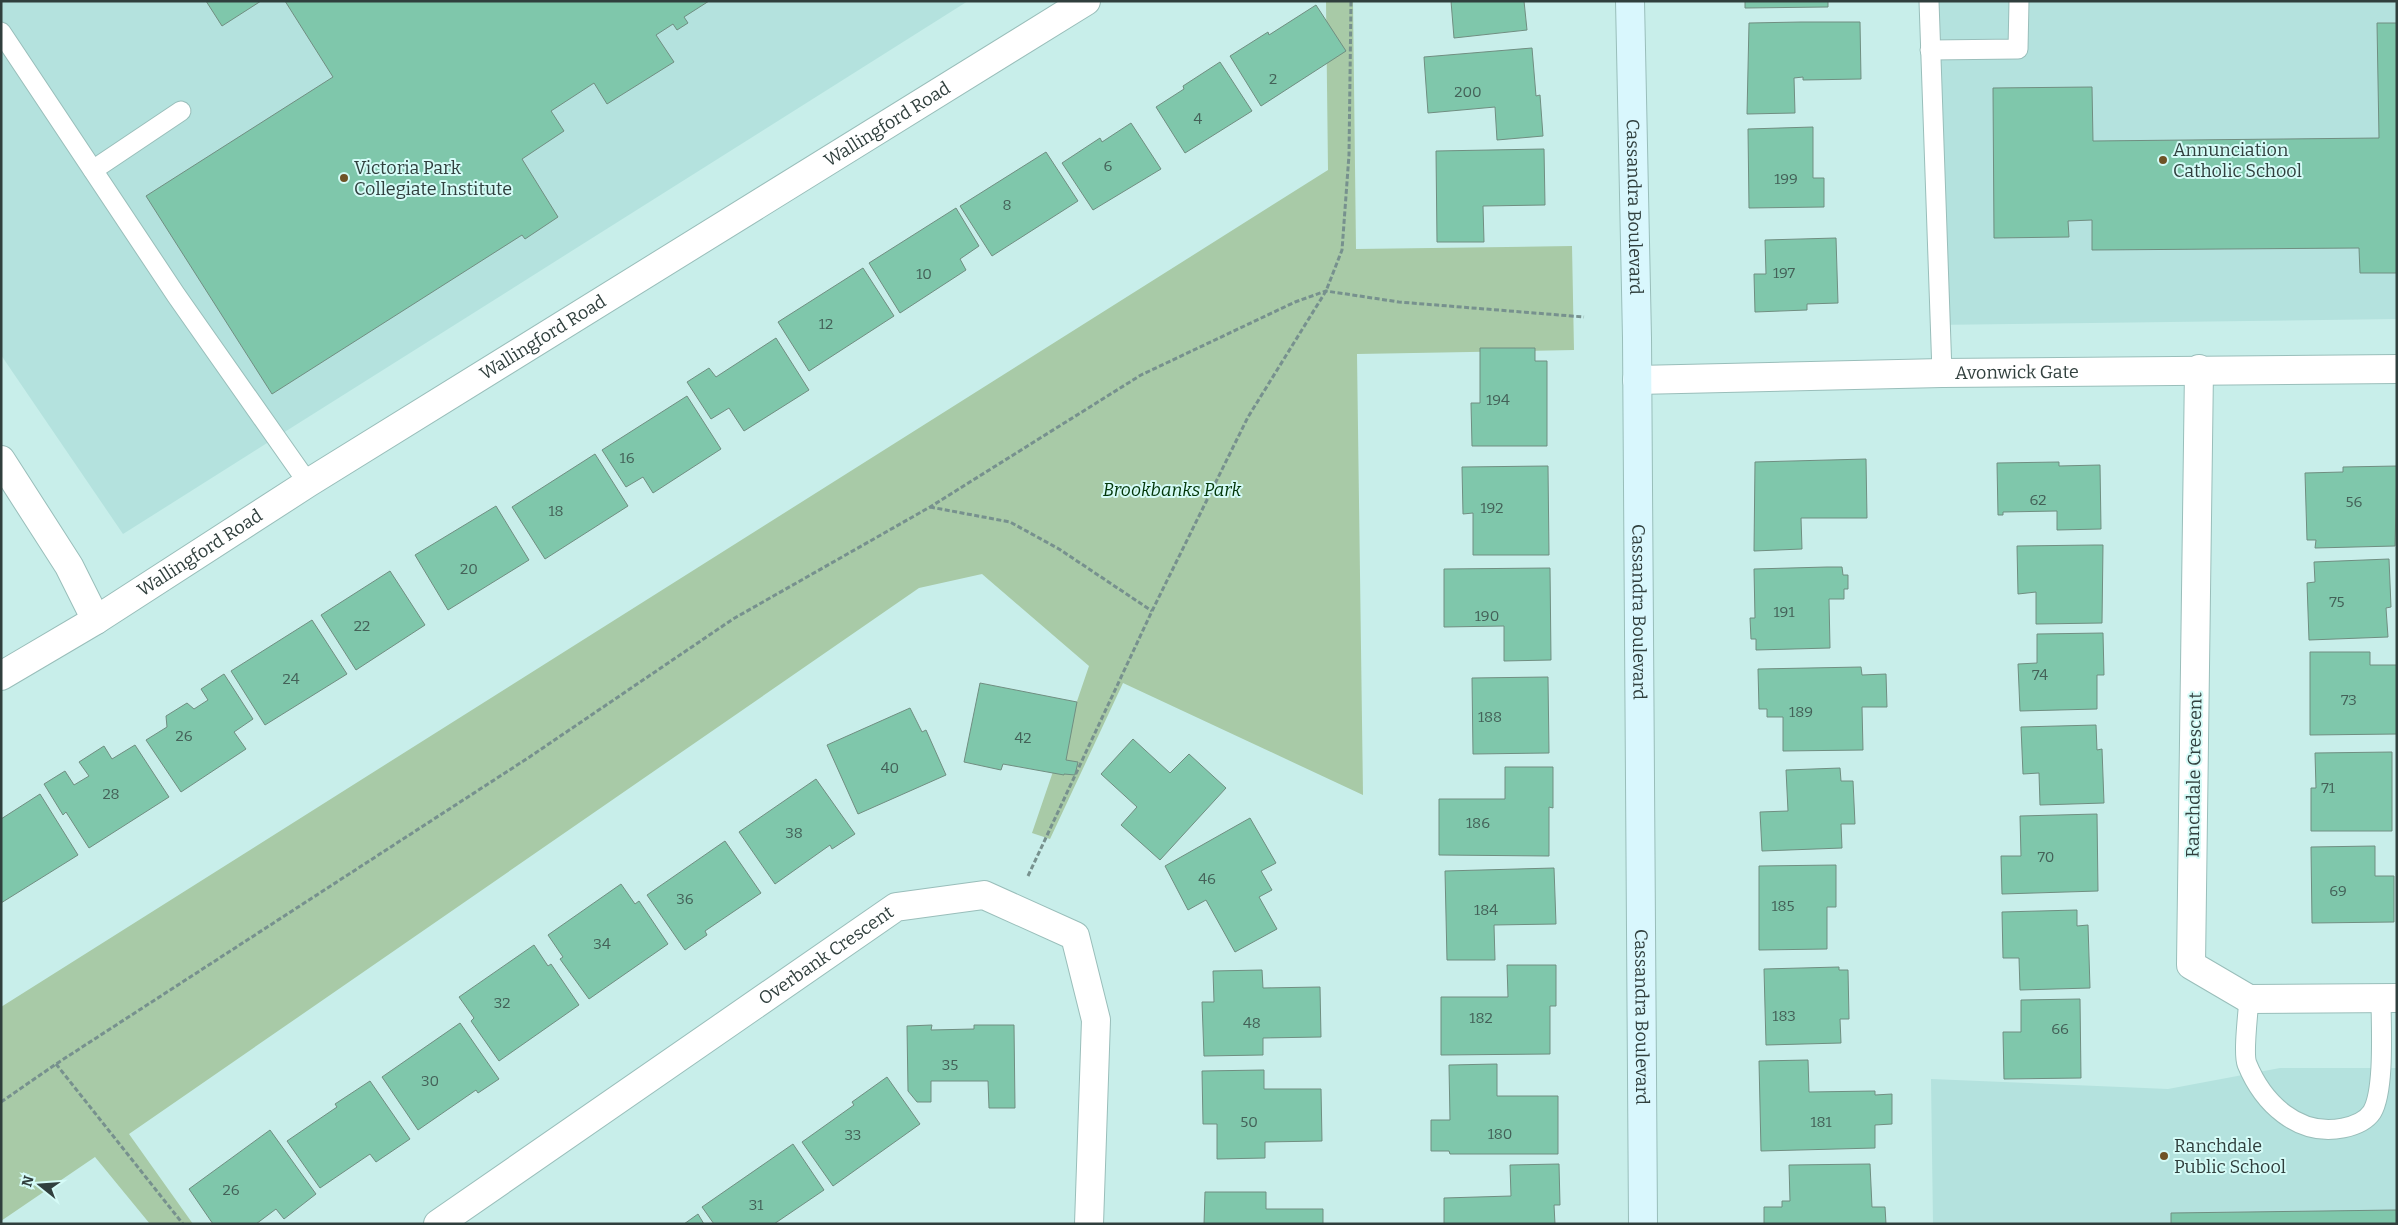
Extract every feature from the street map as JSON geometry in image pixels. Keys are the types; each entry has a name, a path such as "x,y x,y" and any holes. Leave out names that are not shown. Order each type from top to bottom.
{"street":[{"name":"Wallingford Road","path":"1,676 96,620 308,483 1086,1"},
{"name":"Cassandra Boulevard","path":"1630,1 1637,380 1643,1224"},
{"name":"Avonwick Gate","path":"1637,380 2199,369 2397,369"},
{"name":"Ranchdale Crescent","path":"2199,369 2191,965 2249,1000"},
{"path":"1,460 69,566 96,620"},
{"name":"Overbank Crescent","path":"438,1224 896,907 984,895 1074,936 1096,1020 1089,1224"},
{"path":"2249,1000 2389,998"}],"lane":[{"path":"1929,1 1942,373"},
{"path":"1930,50 2018,49 2019,1"},
{"path":"1,32 176,295 308,483"},
{"path":"93,170 180,111"},
{"path":"2249,1000 2246,1062 2264,1096 2292,1121 2328,1131 2354,1125 2372,1112 2379,1091 2389,998"}],"path":[{"path":"1013,908 1152,611 1248,417 1326,290 1342,250 1349,155 1351,1"},
{"path":"1,1102 56,1064 528,758 733,619 930,507 1141,376 1295,302 1326,290 1399,302 1584,317"},
{"path":"930,507 1010,522 1059,549 1152,611"},
{"path":"56,1064 183,1224"}],"shaded area":[{"name":"Victoria Park Collegiate Institute","path":"1,1 968,1 123,534 1,355"},
{"name":"Annunciation Catholic School","path":"1926,1 2397,1 2397,319 1931,325"},
{"name":"Ranchdale Public School","path":"2280,1068 2397,1068 2397,1224 1933,1224 1931,1079 2168,1089"}],"green space":[{"name":"Brookbanks Park","path":"1326,1 1353,1 1356,249 1572,246 1574,350 1357,354 1363,795 1123,683 1050,839 1032,833 1089,666 982,574 919,588 129,1134 193,1224 150,1224 95,1157 1,1221 1,1007 1328,170"}],"building":[{"path":"206,1 261,1 222,26"},
{"path":"285,1 709,1 684,17 688,23 677,30 673,24 656,35 674,62 607,104 594,83 551,111 564,131 522,159 558,217 525,239 522,235 272,394 146,196 333,77"},
{"path":"1451,1 1524,1 1527,30 1454,38"},
{"path":"1745,1 1828,1 1828,7 1745,8"},
{"path":"1316,5 1346,51 1261,106 1230,56 1268,32 1269,35"},
{"path":"1860,22 1861,79 1803,80 1803,77 1794,78 1795,113 1747,114 1749,23"},
{"path":"2377,23 2397,23 2397,273 2360,273 2359,248 2092,250 2092,220 2068,221 2069,237 1994,238 1993,88 2092,87 2093,141 2379,138"},
{"path":"1532,48 1536,96 1540,95 1543,136 1497,140 1495,107 1428,113 1424,57"},
{"path":"1220,62 1252,111 1185,153 1156,107 1184,89 1183,86"},
{"path":"1131,123 1161,169 1093,210 1062,163 1100,138 1102,142"},
{"path":"1813,127 1813,178 1824,178 1824,207 1749,208 1748,129"},
{"path":"1544,149 1545,205 1483,206 1484,242 1437,242 1436,151"},
{"path":"1046,152 1078,201 992,256 960,206"},
{"path":"956,208 979,246 960,259 966,270 900,313 869,263"},
{"path":"1836,238 1838,303 1807,304 1807,310 1755,312 1754,274 1766,274 1765,240"},
{"path":"863,268 894,316 809,371 778,322"},
{"path":"776,338 809,390 744,431 729,408 711,419 687,382 709,368 716,377"},
{"path":"1480,348 1535,348 1535,361 1547,361 1547,446 1472,446 1471,403 1480,403"},
{"path":"687,396 721,449 653,493 643,477 626,487 602,450"},
{"path":"595,454 628,506 545,559 512,507"},
{"path":"1866,459 1867,518 1801,518 1802,549 1754,551 1755,462"},
{"path":"2059,462 2059,466 2100,465 2101,529 2057,530 2057,511 2003,512 2003,515 1998,515 1997,463"},
{"path":"1548,466 1549,555 1473,555 1473,513 1463,514 1462,467"},
{"path":"2397,466 2395,546 2315,548 2316,540 2307,540 2305,473 2343,472 2343,467"},
{"path":"496,506 529,560 448,610 415,555"},
{"path":"2103,545 2102,623 2036,624 2036,592 2018,594 2017,546"},
{"path":"2389,559 2391,607 2386,608 2388,637 2309,640 2307,583 2315,582 2314,562"},
{"path":"1842,567 1843,575 1848,575 1848,589 1844,589 1844,599 1829,599 1830,648 1756,650 1756,639 1751,639 1750,618 1755,618 1754,569"},
{"path":"1550,568 1551,660 1504,661 1504,626 1444,627 1444,569"},
{"path":"390,571 425,625 356,670 321,615"},
{"path":"312,620 347,674 265,725 231,671"},
{"path":"2103,633 2104,675 2097,675 2097,709 2020,711 2018,664 2037,663 2037,634"},
{"path":"2310,652 2370,652 2370,665 2397,665 2397,734 2310,735"},
{"path":"1861,667 1862,675 1886,674 1887,707 1862,707 1863,750 1783,751 1783,717 1767,717 1767,709 1759,709 1758,669"},
{"path":"224,674 253,719 234,732 246,749 181,792 146,740 167,727 166,716 187,703 194,709 208,700 201,689"},
{"path":"1548,677 1549,753 1473,754 1472,678"},
{"path":"980,683 1077,702 1066,760 1078,762 1075,775 1064,775 1003,764 1001,770 964,762"},
{"path":"910,708 922,732 926,730 946,775 858,814 827,745"},
{"path":"2096,725 2097,750 2102,749 2104,803 2040,805 2039,773 2023,774 2021,727"},
{"path":"1133,739 1170,773 1189,754 1226,788 1160,860 1121,825 1137,807 1101,774"},
{"path":"135,745 169,797 89,848 66,812 63,815 44,784 65,771 74,785 89,776 79,762 104,746 112,759"},
{"path":"2392,752 2392,831 2311,831 2311,788 2316,788 2315,753"},
{"path":"1505,767 1553,767 1553,808 1549,807 1549,856 1439,855 1439,799 1505,799"},
{"path":"1840,768 1841,781 1853,781 1855,824 1841,824 1842,848 1762,851 1760,812 1788,811 1786,770"},
{"path":"816,779 855,834 832,849 830,845 775,884 739,832"},
{"path":"40,794 78,855 1,903 1,819"},
{"path":"2097,814 2098,891 2002,894 2001,856 2021,856 2020,816"},
{"path":"1250,818 1276,863 1261,871 1272,890 1259,897 1277,929 1235,952 1206,900 1188,910 1165,866"},
{"path":"725,841 761,893 705,931 707,935 685,950 647,895"},
{"path":"2375,846 2375,876 2394,876 2394,922 2312,923 2311,847"},
{"path":"1836,865 1836,907 1827,907 1827,949 1759,950 1759,866"},
{"path":"1554,868 1556,924 1494,925 1495,960 1447,960 1445,871"},
{"path":"621,884 635,904 639,901 668,944 589,999 560,959 563,957 548,935"},
{"path":"2077,910 2077,926 2088,925 2090,988 2020,990 2019,958 2003,958 2002,912"},
{"path":"534,945 548,966 551,964 579,1005 499,1061 471,1021 474,1018 459,997"},
{"path":"1507,965 1556,965 1556,1006 1550,1006 1550,1054 1441,1055 1441,997 1508,997"},
{"path":"1839,967 1839,970 1848,970 1849,1019 1840,1019 1841,1043 1766,1045 1764,969"},
{"path":"1262,970 1263,988 1320,987 1321,1037 1263,1038 1263,1055 1204,1056 1202,1002 1214,1002 1213,971"},
{"path":"2080,999 2081,1078 2004,1079 2003,1032 2021,1032 2021,1000"},
{"path":"460,1023 499,1079 478,1093 476,1090 418,1130 382,1077"},
{"path":"932,1025 931,1030 974,1029 974,1025 1014,1025 1015,1108 989,1108 988,1081 931,1081 931,1102 917,1102 908,1091 907,1026"},
{"path":"1808,1060 1809,1092 1875,1091 1875,1095 1892,1094 1892,1124 1875,1125 1875,1148 1761,1151 1759,1061"},
{"path":"1497,1064 1497,1096 1558,1096 1558,1154 1450,1154 1449,1151 1431,1151 1431,1120 1450,1120 1449,1065"},
{"path":"1264,1070 1264,1089 1321,1089 1322,1141 1265,1142 1265,1158 1217,1159 1217,1124 1203,1124 1202,1071"},
{"path":"887,1077 920,1124 833,1186 802,1142 854,1105 852,1102"},
{"path":"370,1081 410,1139 376,1162 370,1154 320,1188 287,1141 337,1107 335,1104"},
{"path":"270,1130 316,1194 284,1219 276,1209 256,1224 213,1224 189,1189"},
{"path":"793,1144 824,1190 774,1224 714,1224 702,1207"},
{"path":"1559,1164 1560,1205 1554,1205 1555,1224 1444,1224 1444,1198 1511,1196 1510,1165"},
{"path":"1870,1164 1872,1207 1885,1207 1886,1224 1764,1224 1764,1207 1782,1207 1782,1201 1790,1201 1789,1165"},
{"path":"1205,1192 1266,1192 1266,1209 1323,1209 1323,1224 1204,1224"},
{"path":"2397,1210 2397,1224 2171,1224 2171,1213"},
{"path":"698,1214 704,1224 684,1224"}],"place":[{"name":"Annunciation Catholic School","path":"2163,160"},
{"name":"Victoria Park Collegiate Institute","path":"344,178"},
{"name":"Ranchdale Public School","path":"2164,1156"}]}
